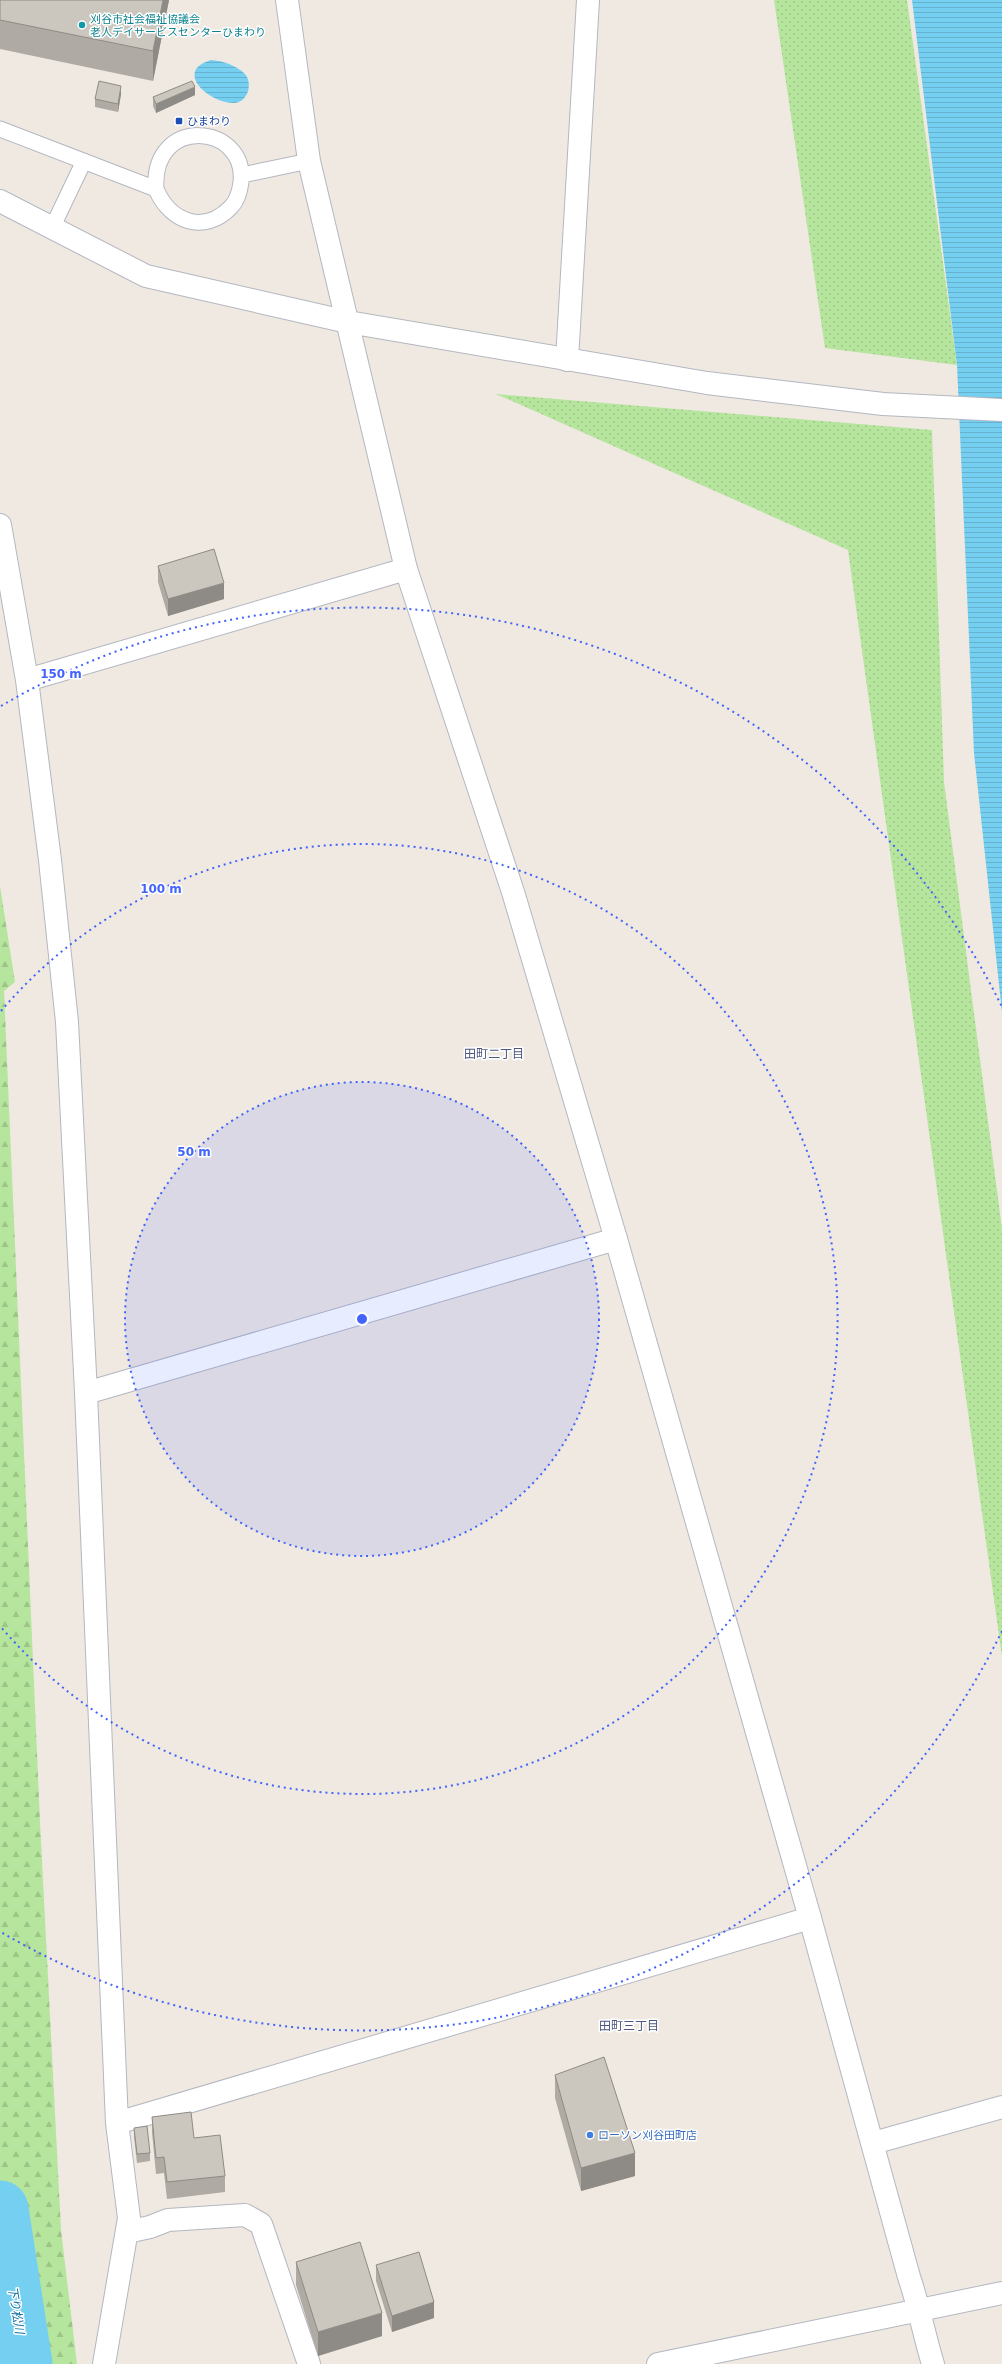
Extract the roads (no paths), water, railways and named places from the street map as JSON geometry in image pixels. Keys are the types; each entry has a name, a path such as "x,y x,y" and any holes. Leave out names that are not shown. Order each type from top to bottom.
{"street":[{"path":"287,0 309,161 406,570 513,892 616,1239 810,1918 909,2277 920,2308 925,2338 934,2364"},
{"path":"567,360 588,0"},
{"path":"0,201 146,276 348,322 707,383 882,404 1002,410"},
{"path":"0,525 27,680 50,860 67,1022 86,1393 117,2123 129,2218 104,2364"},
{"path":"27,680 406,570"},
{"path":"86,1393 616,1239"},
{"path":"117,2123 810,1918"},
{"path":"873,2143 1002,2107"},
{"path":"127,2232 175,2219 245,2215 261,2224 309,2364"},
{"path":"658,2364 920,2308 1002,2293"}],"lane":[{"path":"0,129 156,189"},
{"path":"200,135 215,138 229,147 238,160 242,175 240,191 232,205 220,216 205,222 189,221 174,215 162,204 156,189 155,173 160,158 170,145 184,137 200,135"},
{"path":"52,228 84,161"},
{"path":"242,175 309,161"}],"water":[{"path":"912,0 1002,0 1002,1012 974,753 957,365"},
{"path":"211,60 229,64 238,68 245,74 249,82 248,92 239,102 225,102 215,98 206,93 199,86 195,79 195,72 200,65"}],"waterway":[{"name":"下り松川","path":"0,2209 24,2364"}],"place":[{"name":"刈谷市社会福祉協議会 老人デイサービスセンターひまわり","path":"82,25"},
{"name":"ひまわり","path":"179,121"},
{"name":"ローソン刈谷田町店","path":"590,2135"}],"district":[{"name":"田町二丁目","path":"494,1054"},
{"name":"田町三丁目","path":"629,2026"}]}
